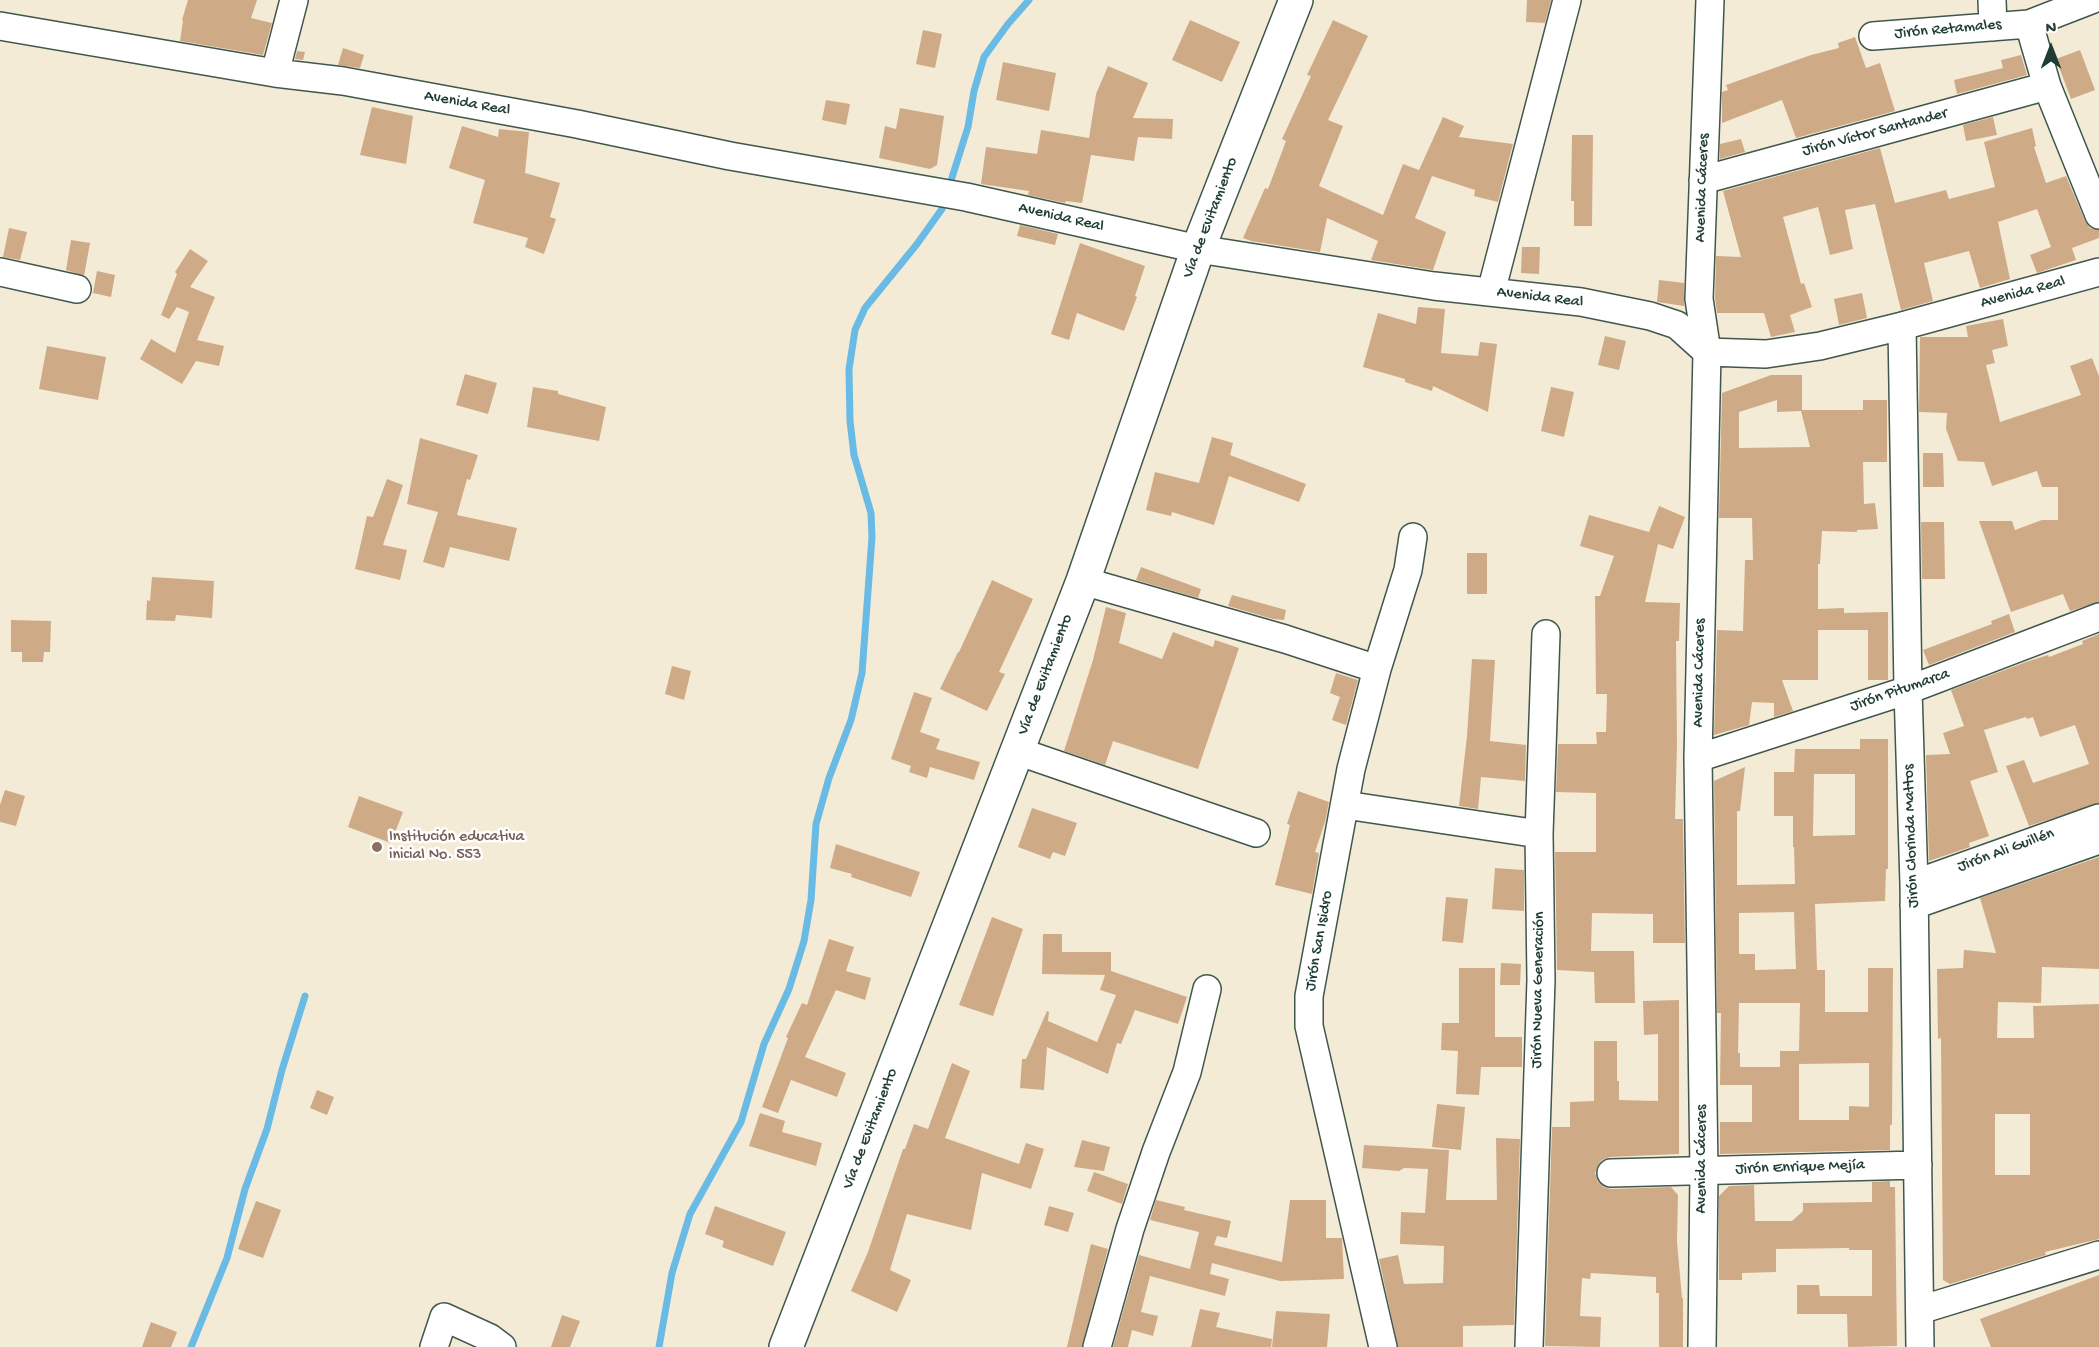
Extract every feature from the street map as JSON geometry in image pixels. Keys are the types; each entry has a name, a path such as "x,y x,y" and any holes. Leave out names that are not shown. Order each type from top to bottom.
{"highway":[{"name":"Vía de Evitamiento","path":"786,1347 1083,581 1198,249 1296,0"}],"street":[{"path":"275,73 294,0"},
{"path":"1491,292 1567,0"},
{"name":"Avenida Cáceres","path":"1702,1347 1704,1171 1698,758 1707,352 1699,299 1710,0"},
{"path":"1992,0 1993,27"},
{"name":"Jirón Retamales","path":"1873,36 2029,24 2091,0"},
{"path":"2029,24 2047,86 2099,215"},
{"name":"Avenida Real","path":"0,26 275,73 344,81 578,124 730,156 932,190 1198,249 1434,286 1581,302 1650,316 1677,325 1707,352 1766,354 1820,346 2099,272"},
{"name":"Jirón Víctor Santander","path":"1703,180 2047,86"},
{"path":"0,272 77,289"},
{"name":"Jirón Clorinda Mattos","path":"1902,326 1914,895 1920,1347"},
{"name":"Jirón San Isidro","path":"1383,1347 1310,1026 1310,996 1351,769 1377,669 1408,570 1413,537"},
{"path":"1083,581 1286,639 1377,669"},
{"name":"Jirón Pitumarca","path":"1698,758 1908,690 2099,617"},
{"name":"Jirón Nueva Generación","path":"1529,1347 1541,980 1539,834 1546,634"},
{"path":"1017,751 1256,833"},
{"path":"1345,805 1539,834"},
{"name":"Jirón Ali Guillén","path":"1914,895 2099,818"},
{"name":"Jirón Ali Guillén","path":"1914,895 2099,840"},
{"path":"1097,1347 1134,1218 1156,1152 1187,1072 1208,989"},
{"name":"Jirón Enrique Mejía","path":"1611,1173 1918,1165"},
{"path":"1920,1310 2099,1255"},
{"path":"435,1347 444,1317 490,1338 502,1347"}],"building":[{"path":"188,0 257,0 251,18 272,23 263,55 180,41 182,20"},
{"path":"1527,0 1551,0 1545,23 1526,22"},
{"path":"1190,20 1240,42 1222,82 1172,60"},
{"path":"1333,20 1368,36 1328,120 1343,126 1319,186 1383,215 1403,164 1419,170 1443,117 1464,126 1459,137 1513,144 1498,202 1474,196 1475,190 1432,176 1415,218 1446,232 1433,270 1371,260 1378,241 1327,218 1320,252 1243,238 1265,188 1268,189 1286,141 1282,139 1311,76 1307,75"},
{"path":"923,30 942,34 935,68 916,64"},
{"path":"1855,37 1866,68 1880,63 1895,111 1796,138 1782,100 1722,123 1722,92 1728,90 1726,85 1811,55 1839,48 1838,43"},
{"path":"343,48 364,55 360,68 338,65"},
{"path":"2080,50 2095,90 2071,99 2056,59"},
{"path":"297,51 305,52 303,60 295,59"},
{"path":"2021,55 2027,75 1957,94 1954,80 2003,68 2001,60"},
{"path":"1003,62 1056,73 1049,111 996,100"},
{"path":"1108,66 1148,83 1133,118 1173,119 1172,139 1138,137 1134,161 1091,155 1082,203 1066,201 1065,203 1028,195 1029,191 981,184 986,147 1037,154 1041,130 1089,138 1096,94"},
{"path":"826,100 850,104 846,125 822,120"},
{"path":"372,107 413,116 406,164 360,155"},
{"path":"900,108 944,116 937,165 930,169 879,158 885,126 896,129"},
{"path":"1993,117 1997,135 1966,141 1963,125"},
{"path":"462,126 498,137 499,129 529,132 525,173 560,183 550,217 556,219 544,254 525,247 528,238 473,223 485,180 449,168"},
{"path":"2032,128 2036,146 2034,147 2046,183 2066,176 2085,221 2090,228 2099,230 2099,238 2072,248 2076,260 2037,273 2030,255 2051,247 2037,209 1998,222 2010,279 1980,288 1969,251 1924,263 1933,301 1901,310 1875,204 1845,210 1853,249 1830,255 1818,207 1783,217 1801,284 1804,283 1812,307 1790,315 1795,332 1771,337 1764,313 1717,313 1716,256 1741,257 1723,191 1880,148 1895,203 1946,190 1949,199 1995,187 1984,142"},
{"path":"1572,135 1593,135 1592,226 1574,226 1574,201 1571,201"},
{"path":"1741,139 1745,152 1720,159 1720,144"},
{"path":"1020,225 1058,234 1055,245 1017,236"},
{"path":"9,228 27,232 20,260 3,257"},
{"path":"71,240 90,243 84,276 66,270"},
{"path":"1080,243 1145,266 1135,296 1137,297 1124,331 1077,313 1069,340 1051,334"},
{"path":"1522,247 1540,247 1539,274 1521,273"},
{"path":"190,249 208,261 190,287 215,297 197,340 224,346 219,366 196,361 182,384 140,359 151,339 175,353 189,312 177,307 169,319 161,315 177,274 175,272"},
{"path":"97,271 115,275 111,297 93,293"},
{"path":"1659,280 1684,283 1684,306 1657,302"},
{"path":"1862,293 1867,318 1839,325 1834,299"},
{"path":"1418,307 1445,309 1441,353 1478,356 1480,342 1497,344 1488,412 1433,386 1432,391 1405,382 1405,379 1363,367 1378,313 1416,324"},
{"path":"2003,319 2008,346 1992,350 1995,363 1986,365 2000,422 2081,395 2070,366 2092,358 2099,376 2099,602 2070,611 2063,594 2011,612 1979,521 2012,521 2015,530 2042,520 2058,520 2058,487 2042,487 2037,471 1992,486 1984,462 1958,461 1946,429 1947,413 1919,412 1920,337 1968,337 1966,326"},
{"path":"1605,336 1626,341 1619,370 1598,365"},
{"path":"47,346 106,357 98,400 39,389"},
{"path":"465,374 497,383 488,414 456,405"},
{"path":"1771,375 1802,375 1802,410 1863,410 1863,400 1887,400 1887,462 1863,462 1864,504 1875,503 1878,529 1857,530 1857,532 1822,531 1820,564 1818,564 1818,609 1844,608 1844,613 1888,612 1888,680 1868,680 1868,630 1818,630 1818,680 1782,680 1793,711 1774,717 1774,703 1752,702 1749,725 1714,735 1717,630 1743,631 1745,560 1753,560 1752,518 1719,518 1722,393","holes":["1777,400 1777,412 1801,411 1810,447 1739,448 1739,412"]},
{"path":"533,387 558,391 558,394 606,407 599,441 527,427"},
{"path":"1551,387 1574,392 1564,437 1541,431"},
{"path":"1212,437 1233,443 1230,455 1306,484 1299,502 1229,476 1214,525 1172,512 1171,516 1146,510 1155,472 1199,483"},
{"path":"420,438 478,455 470,480 467,479 457,515 517,528 509,561 450,547 444,568 423,562 438,512 407,504"},
{"path":"1923,453 1943,453 1944,487 1923,487"},
{"path":"387,479 403,485 383,545 407,550 400,580 355,569 367,516 373,517"},
{"path":"1659,506 1685,517 1673,549 1658,544 1645,602 1680,603 1679,641 1676,641 1675,819 1683,819 1685,943 1653,943 1653,914 1592,913 1591,951 1634,951 1635,1003 1595,1003 1594,972 1557,970 1555,852 1596,852 1596,793 1556,792 1558,744 1597,744 1596,732 1606,732 1607,694 1596,694 1595,596 1600,596 1614,556 1580,546 1589,515 1649,532"},
{"path":"1921,522 1944,522 1945,579 1922,579"},
{"path":"1467,553 1487,553 1487,594 1467,594"},
{"path":"1141,567 1201,589 1198,598 1136,580"},
{"path":"152,577 214,581 212,618 176,615 175,621 146,620"},
{"path":"992,580 1033,599 999,672 1005,674 987,711 940,689"},
{"path":"1232,595 1286,610 1284,620 1228,606"},
{"path":"1106,607 1126,613 1119,643 1162,659 1173,632 1213,647 1215,640 1239,648 1198,769 1113,741 1105,765 1064,751 1093,660"},
{"path":"2009,614 2015,632 1929,665 1923,650 1992,624 1991,621"},
{"path":"11,620 51,621 50,652 44,652 43,662 22,662 22,652 11,652"},
{"path":"2099,634 2099,803 2029,826 2006,766 2024,760 2033,783 2089,764 2075,725 2040,737 2033,717 2027,719 2026,717 1984,730 1998,772 1970,781 1989,836 1969,843 1970,847 1929,861 1926,755 1950,754 1943,733 1964,726 1951,690 2026,662 2048,655 2049,657 2083,644 2082,641"},
{"path":"1472,659 1495,660 1490,741 1526,745 1525,781 1481,777 1478,809 1459,806 1467,736"},
{"path":"672,666 691,671 684,700 665,694"},
{"path":"1336,673 1358,680 1346,725 1332,720 1340,697 1330,693"},
{"path":"914,692 932,698 920,732 940,739 936,749 980,762 974,780 930,767 927,778 909,772 911,766 891,759"},
{"path":"1860,739 1888,739 1888,869 1886,869 1885,901 1815,904 1817,970 1825,970 1825,1012 1868,1012 1868,968 1893,968 1890,1150 1720,1154 1720,1122 1752,1122 1752,1085 1720,1085 1721,1013 1717,1013 1714,781 1745,767 1740,811 1737,811 1737,885 1795,884 1793,816 1774,816 1774,772 1794,772 1795,749 1860,749","holes":["1814,774 1855,774 1855,835 1813,836","1794,912 1796,969 1755,970 1755,954 1739,954 1739,913","1739,1003 1800,1003 1799,1051 1780,1051 1780,1067 1740,1067 1740,1053 1738,1053","1869,1063 1869,1107 1849,1106 1849,1120 1799,1120 1799,1064"]},
{"path":"5,790 25,796 16,826 0,822 0,805"},
{"path":"1298,791 1329,802 1315,852 1319,853 1312,894 1275,885 1290,825 1287,824"},
{"path":"359,796 403,812 391,843 348,827"},
{"path":"1032,808 1077,823 1065,856 1053,852 1050,859 1018,847"},
{"path":"836,844 920,872 911,897 830,868"},
{"path":"2099,857 2099,969 2042,967 2041,1003 1998,1002 1997,1038 2034,1038 2033,1006 2099,1004 2099,1239 2045,1252 2046,1255 1950,1284 1943,1280 1941,1038 1938,1039 1937,969 1963,968 1964,950 1996,953 1980,898","holes":["1995,1114 2030,1114 2030,1175 1995,1175"]},
{"path":"1495,868 1524,870 1524,911 1492,909"},
{"path":"1446,897 1468,899 1463,943 1442,941"},
{"path":"992,917 1023,929 993,1016 959,1005"},
{"path":"1043,934 1062,934 1062,952 1111,952 1111,971 1187,997 1178,1024 1135,1010 1121,1044 1117,1043 1108,1074 1047,1047 1044,1090 1020,1088 1022,1059 1026,1059 1047,1011 1049,1012 1048,1021 1097,1042 1116,995 1100,990 1105,975 1042,974"},
{"path":"829,939 854,947 846,971 871,978 865,1000 836,990 805,1057 846,1073 837,1097 791,1080 778,1113 762,1107 788,1038 786,1037 802,1003 807,1005"},
{"path":"1501,963 1521,964 1520,985 1500,985"},
{"path":"1459,968 1495,968 1495,1037 1522,1037 1522,1067 1481,1067 1479,1095 1456,1094 1458,1051 1441,1050 1442,1023 1459,1023"},
{"path":"1679,1000 1679,1154 1610,1157 1602,1160 1595,1173 1598,1182 1611,1189 1671,1187 1678,1195 1677,1242 1683,1298 1683,1347 1659,1347 1659,1293 1656,1293 1656,1277 1591,1273 1590,1279 1582,1278 1580,1316 1601,1317 1600,1347 1545,1346 1552,1127 1570,1127 1570,1102 1594,1101 1594,1041 1617,1041 1619,1100 1658,1101 1658,1034 1644,1035 1643,1001"},
{"path":"952,1063 970,1071 945,1138 1019,1164 1026,1143 1044,1149 1031,1189 982,1173 971,1230 907,1214 890,1270 911,1280 897,1312 851,1291 868,1252 903,1149 905,1149 914,1124 928,1129"},
{"path":"317,1090 334,1097 327,1115 310,1108"},
{"path":"1437,1104 1465,1107 1461,1150 1432,1147"},
{"path":"760,1113 785,1121 782,1132 822,1143 816,1166 749,1146"},
{"path":"1496,1138 1520,1139 1514,1325 1463,1326 1463,1347 1398,1347 1379,1259 1398,1255 1404,1284 1443,1283 1444,1246 1400,1244 1401,1212 1425,1213 1428,1169 1404,1168 1399,1171 1362,1168 1364,1145 1449,1150 1446,1200 1497,1200"},
{"path":"1082,1140 1110,1147 1104,1171 1074,1167"},
{"path":"1094,1172 1128,1184 1122,1204 1087,1191"},
{"path":"1890,1181 1890,1187 1895,1187 1897,1346 1848,1347 1847,1314 1797,1314 1797,1285 1819,1285 1820,1296 1872,1296 1872,1250 1776,1249 1776,1272 1742,1273 1742,1280 1719,1280 1719,1196 1729,1186 1754,1185 1755,1221 1792,1221 1803,1211 1803,1203 1872,1202 1872,1182"},
{"path":"1156,1200 1185,1207 1184,1210 1231,1221 1227,1238 1217,1236 1214,1245 1282,1262 1290,1200 1326,1200 1326,1238 1342,1238 1344,1279 1280,1281 1212,1263 1210,1274 1229,1279 1225,1296 1150,1276 1141,1312 1158,1316 1153,1336 1132,1330 1128,1347 1113,1347 1139,1255 1190,1269 1199,1232 1150,1220"},
{"path":"256,1201 281,1210 263,1258 238,1249"},
{"path":"715,1206 786,1232 773,1266 722,1247 724,1241 705,1234"},
{"path":"1049,1206 1074,1213 1068,1232 1044,1225"},
{"path":"1091,1244 1108,1249 1082,1347 1067,1347"},
{"path":"2099,1275 2099,1347 1991,1347 1980,1319"},
{"path":"1200,1309 1220,1313 1216,1327 1272,1339 1271,1347 1191,1347"},
{"path":"1276,1311 1330,1314 1327,1347 1272,1347"},
{"path":"562,1315 580,1321 570,1347 551,1347"},
{"path":"151,1322 177,1332 171,1347 142,1347"}],"waterway":[{"path":"949,187 968,127 974,91 984,57 1029,0"},
{"path":"659,1347 672,1273 690,1214 741,1122 764,1044 789,989 804,941 811,900 816,824 829,778 851,720 862,673 872,537 871,513 854,455 850,421 849,369 855,330 865,308 917,244 942,209 945,200"},
{"path":"191,1347 227,1258 245,1189 267,1129 305,996"}],"place":[{"name":"Institución educativa inicial No. 553","path":"377,847"}]}
